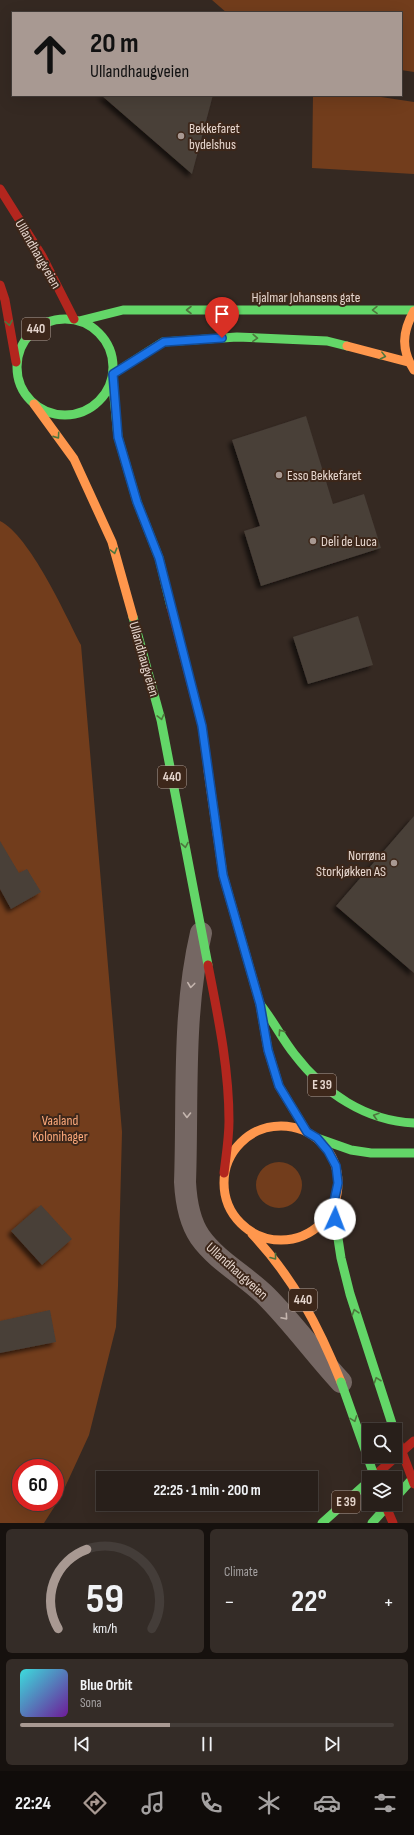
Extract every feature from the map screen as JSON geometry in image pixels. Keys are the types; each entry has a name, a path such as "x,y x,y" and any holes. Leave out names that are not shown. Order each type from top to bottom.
{"main road":[{"name":"Ullandhaugveien","path":"0,190 42,256 77,320"},
{"name":"440","path":"0,285 5,300 20,383 26,395 34,404 49,412 64,415 81,412 95,405 106,392 112,376"},
{"name":"Hjalmar Johansens gate","path":"77,320 123,310 414,311"},
{"path":"414,311 407,322 404,335 404,349 408,362 414,370"},
{"name":"440","path":"17,371 18,356 23,342 32,331 44,323 59,319 77,320 92,326 102,335 109,347 113,360 112,376 118,437 137,502 159,558 202,726 223,875 260,1004 268,1050 279,1086 307,1132"},
{"path":"112,376 164,342 237,337 327,341 408,362"},
{"name":"Ullandhaugveien","path":"34,404 74,459 112,542 162,720 201,933 220,1025 228,1087 229,1123 224,1173"},
{"name":"E 39","path":"260,1004 297,1059 322,1085 348,1103 374,1116 406,1124 414,1123"},
{"name":"440","path":"246,1229 267,1238 278,1240 295,1238 311,1232 324,1220 333,1206 338,1183 336,1166 328,1151 317,1138 307,1132 290,1126 272,1126 256,1131 241,1142 230,1156 224,1173 224,1188 228,1204 235,1218 246,1229 271,1252 299,1294 330,1353 372,1471"},
{"path":"317,1138 351,1150 371,1153 414,1153"},
{"name":"440","path":"333,1206 341,1258 366,1349 392,1423"},
{"name":"E 39","path":"381,1471 414,1440"},
{"path":"402,1452 414,1484"},
{"path":"402,1490 414,1477"},
{"name":"E 39","path":"322,1523 362,1487"},
{"name":"E 39","path":"372,1523 383,1511"},
{"path":"388,1511 393,1523"}],"street":[{"name":"Ullandhaugveien","path":"201,933 193,974 189,1017 185,1182 186,1203 196,1230 212,1251 266,1296 300,1334 319,1359 341,1382"}],"green space":[{"path":"212,0 414,0 414,72 402,70 402,12 226,12"},
{"path":"313,96 375,96 414,102 414,174 312,168"},
{"name":"Vaaland Kolonihager","path":"0,521 11,529 23,542 35,559 46,577 81,645 122,1132 116,1327 89,1435 64,1489 64,1459 12,1459 12,1511 52,1511 44,1523 0,1523"},
{"path":"284,1162 288,1163 298,1172 301,1176 301,1194 292,1204 284,1208 274,1208 266,1204 257,1194 256,1180 260,1172 270,1163"}],"building":[{"name":"Bekkefaret bydelshus","path":"102,96 213,96 192,174"},
{"path":"306,416 333,504 364,494 381,548 261,586 244,531 260,526 232,440"},
{"path":"358,616 373,665 308,684 293,637"},
{"name":"Norrøna Storkjøkken AS","path":"414,816 414,973 336,906"},
{"path":"0,841 19,873 27,869 41,892 11,909 0,889"},
{"path":"41,1205 72,1239 42,1265 11,1231"},
{"path":"50,1310 56,1342 0,1353 0,1321"}],"traffic: fast":[{"path":"79,321 123,310 414,310"},
{"path":"65,319 83,323 92,327 99,333 105,340 109,349 113,367 109,385 105,394 99,401 92,407 83,411 65,415 47,411 38,407 31,401 25,394 21,385 17,367 21,349 25,340 31,333 38,327 47,323 65,319"},
{"path":"113,374 163,342 237,337 327,341 347,346"},
{"path":"112,377 118,437 137,502 159,558 171,607"},
{"path":"133,617 161,720 208,965"},
{"path":"260,1004 286,1043 306,1069 333,1093 363,1111 379,1117 414,1123"},
{"path":"317,1138 351,1150 371,1153 414,1153"},
{"path":"333,1206 341,1258 350,1294 392,1423"},
{"path":"341,1382 373,1471"},
{"path":"402,1490 414,1477"},
{"path":"322,1523 362,1487"},
{"path":"372,1523 383,1511"}],"traffic: slow":[{"path":"414,311 405,334 405,348 414,370"},
{"path":"347,346 408,362"},
{"path":"34,404 74,459 112,542 133,617"},
{"path":"208,770 223,875 260,1004 268,1050 279,1086 307,1132"},
{"path":"281,1126 303,1130 321,1143 334,1161 338,1183 334,1205 321,1223 303,1236 281,1240 259,1236 241,1223 228,1205 224,1183 228,1161 241,1143 259,1130 281,1126"},
{"path":"252,1234 267,1250 304,1304 324,1342 341,1382"}],"traffic: jam":[{"path":"0,189 42,256 74,319"},
{"path":"0,285 5,300 16,362"},
{"path":"171,607 202,726 208,770"},
{"path":"208,965 216,1003 229,1101 229,1127 224,1173"},
{"path":"380,1471 414,1441"},
{"path":"402,1452 414,1484"},
{"path":"388,1511 393,1523"}],"place":[{"name":"Bekkefaret bydelshus","path":"181,136"},
{"name":"Esso Bekkefaret","path":"279,475"},
{"name":"Deli de Luca","path":"313,541"},
{"name":"Norrøna Storkjøkken AS","path":"394,863"}],"route":[{"path":"222,338 164,342 113,374 112,377 118,437 137,502 159,558 202,726 223,875 260,1004 268,1050 279,1086 307,1132 317,1138 328,1151 336,1166 338,1183 336,1200 333,1206 335,1219"}]}
